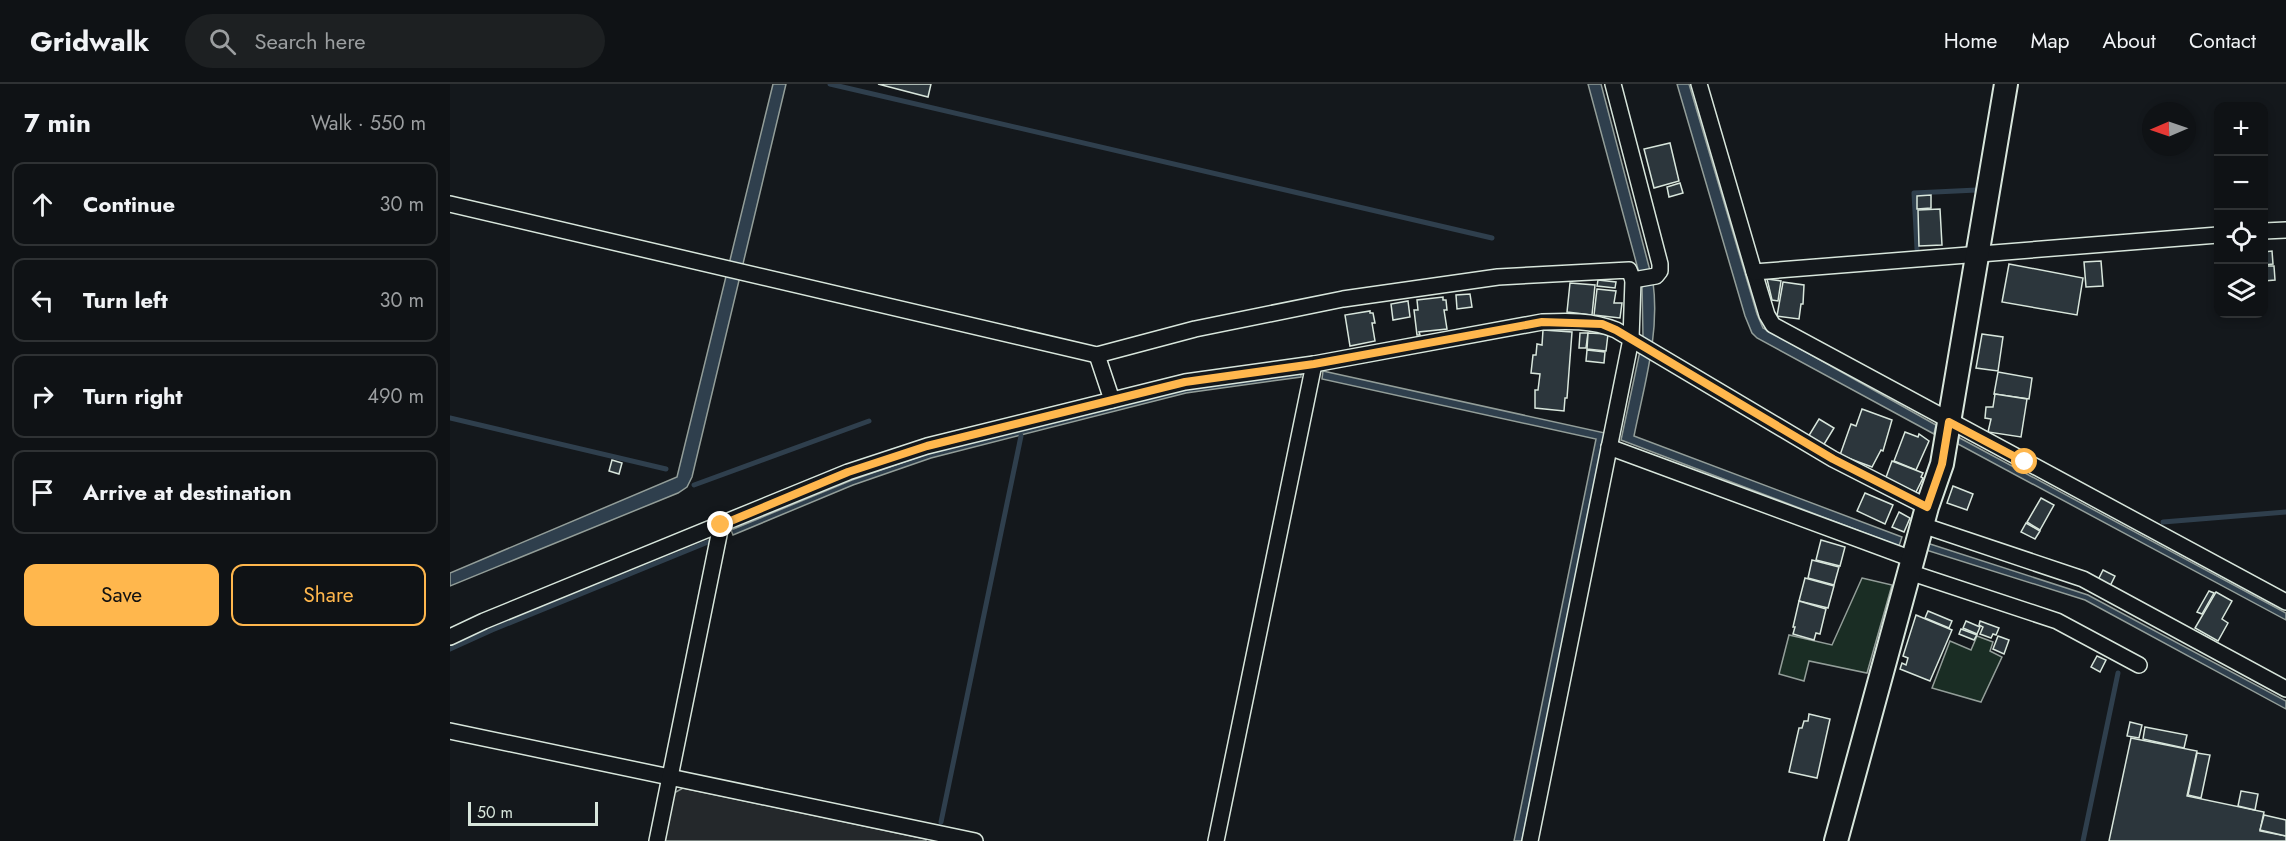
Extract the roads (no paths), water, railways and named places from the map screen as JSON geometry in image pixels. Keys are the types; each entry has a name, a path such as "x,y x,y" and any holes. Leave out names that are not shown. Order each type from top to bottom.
{"street":[{"path":"1613,84 1660,264 1660,272 1656,276 1635,280"},
{"path":"1699,84 1767,315 1773,325 2286,602"},
{"path":"1836,841 1924,516 1942,464 2006,84"},
{"path":"450,204 1097,355 1254,316 1386,292 1498,277 1629,270 1635,280 1633,341 1609,447 1530,841"},
{"path":"2268,231 2286,230"},
{"path":"1754,272 2214,235"},
{"path":"450,637 848,472 927,446 1185,382 1314,364 1542,322 1602,324 1616,330 1924,516 2083,579 2286,688"},
{"path":"1097,355 1112,400"},
{"path":"1216,841 1314,364"},
{"path":"1609,447 2057,621 2139,665"},
{"path":"657,841 721,525"},
{"path":"450,732 975,841"}],"water":[{"path":"773,84 786,84 692,477 687,487 678,493 450,586 450,573 677,477"},
{"path":"1588,84 1601,84 1653,282 1655,301 1653,340 1634,436 1902,537 1899,546 1621,440 1643,337 1642,284"},
{"path":"1677,84 1689,84 1763,328 1936,425 1934,434 1757,338 1752,333"},
{"path":"1323,371 1605,433 1522,841 1514,841 1596,439 1322,379"},
{"path":"1301,372 1301,377 1186,393 931,458 853,485 733,535 731,530 852,480 930,453 1184,388"},
{"path":"1958,437 2286,613 2286,620 1958,444"},
{"path":"1927,543 2088,595 2286,701 2286,709 2085,600 1926,550"}],"waterway":[{"path":"830,84 1492,238"},
{"path":"1917,249 1914,193 1977,190"},
{"path":"450,418 666,469"},
{"path":"694,485 869,421"},
{"path":"941,822 1021,436"},
{"path":"2163,522 2286,512"},
{"path":"450,649 708,542"},
{"path":"2083,841 2118,673"}]}
